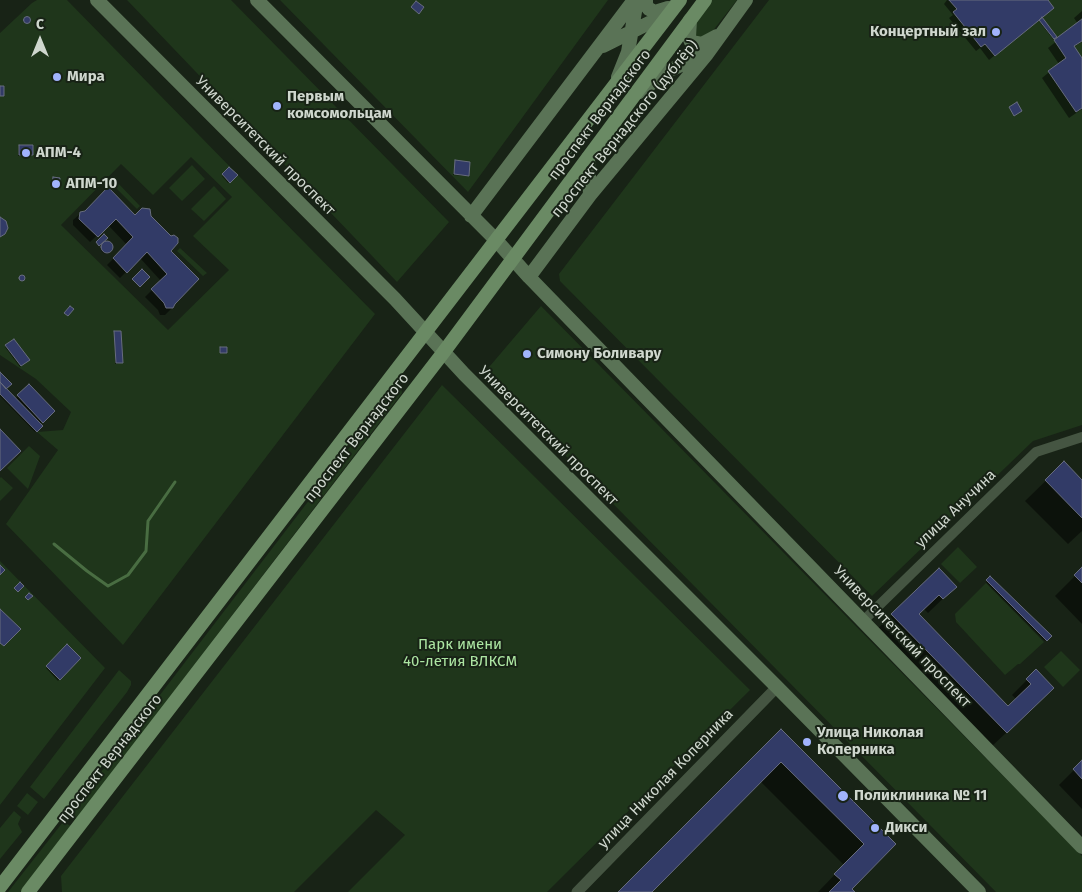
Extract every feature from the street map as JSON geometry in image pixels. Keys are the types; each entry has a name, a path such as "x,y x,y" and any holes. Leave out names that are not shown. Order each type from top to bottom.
{"main road":[{"name":"Университетский проспект","path":"97,0 395,299 443,353 979,892"},
{"name":"Университетский проспект","path":"257,0 496,240 529,277 1082,847"},
{"path":"471,216 635,0"},
{"path":"615,85 628,52 635,0"},
{"path":"646,0 646,5 649,9 655,12 663,11 678,2"},
{"name":"проспект Вернадского","path":"28,892 443,353 705,0"},
{"name":"проспект Вернадского (дублёр)","path":"529,277 590,196 708,54 746,0"},
{"name":"проспект Вернадского","path":"0,887 678,2"},
{"path":"598,49 651,22 678,2"},
{"path":"690,20 689,37 691,42 702,44 710,41 722,32"},
{"path":"635,96 666,72 708,54"},
{"path":"588,158 590,196"}],"street":[{"name":"улица Анучина","path":"863,621 1036,452 1082,437"},
{"name":"улица Николая Коперника","path":"577,892 777,687"}],"green space":[{"path":"37,0 67,0 375,314 123,645 6,524 58,450 37,432 63,430 71,412 36,379 0,355 0,33","holes":["191,157 232,197 193,236 229,270 168,330 61,225 121,164 153,195"]},
{"path":"127,0 231,0 449,222 397,282"},
{"path":"280,0 608,0 468,192"},
{"path":"712,0 737,0 708,37 695,38 694,24"},
{"path":"769,0 1082,0 1082,425 1033,441 872,596 560,281 559,274"},
{"path":"192,165 205,179 182,201 169,188"},
{"path":"116,181 140,206 137,209 113,185"},
{"path":"214,186 226,199 204,221 191,209"},
{"path":"180,248 207,273 203,276 177,251"},
{"path":"541,306 1082,856 1082,892 996,892 484,373"},
{"name":"Парк имени 40-летия ВЛКСМ","path":"442,385 750,690 547,892 348,892 405,835 376,810 294,892 62,892 61,876"},
{"path":"395,388 401,388 402,393 75,821 68,815"},
{"path":"29,446 40,456 28,489 7,468"},
{"path":"0,478 13,488 0,501"},
{"path":"958,547 977,567 960,583 941,564"},
{"path":"0,561 105,668 0,805"},
{"path":"986,583 1044,642 1005,675 956,622 955,614"},
{"path":"1061,651 1080,670 1063,687 1044,667"},
{"path":"119,670 131,681 127,692 44,799 30,787"},
{"path":"27,793 38,802 28,815 17,806"},
{"path":"14,811 21,817 18,824 22,832 0,859 0,828"},
{"path":"63,822 71,826 20,892 8,892"}],"building":[{"name":"Концертный зал","path":"949,0 1048,0 1054,8 995,56 985,44 981,47 953,12 957,9"},
{"path":"416,1 424,7 419,14 411,7"},
{"path":"27,17 30,20 27,23 24,20"},
{"path":"1042,17 1057,37 1054,39 1039,20"},
{"path":"1082,19 1082,41 1074,46 1082,58 1082,108 1076,112 1048,71 1066,58 1054,40"},
{"name":"Мира","path":"57,74 60,77 57,80 54,77"},
{"path":"0,86 4,86 4,96 0,96"},
{"path":"1017,102 1022,111 1014,116 1009,107"},
{"name":"АПМ-4","path":"19,145 33,145 33,155 19,155"},
{"path":"455,160 470,162 469,176 454,174"},
{"path":"229,167 238,175 230,183 222,174"},
{"name":"АПМ-10","path":"53,177 60,178 59,187 52,186"},
{"path":"108,187 135,215 142,208 150,209 151,216 171,236 174,235 178,238 178,243 171,251 199,279 173,308 166,308 164,303 151,289 167,274 147,252 127,273 113,258 133,237 116,219 98,237 79,219 80,212 85,211"},
{"path":"0,217 6,221 8,228 5,234 0,237"},
{"path":"104,234 108,238 99,246 96,242"},
{"path":"107,241 113,247 107,253 101,247"},
{"path":"142,269 150,277 140,287 132,279"},
{"path":"22,275 25,278 22,281 19,278"},
{"path":"70,306 74,309 68,316 64,313"},
{"path":"114,331 121,331 123,363 116,363"},
{"path":"14,339 30,360 21,366 5,345"},
{"path":"220,347 227,347 227,353 220,353"},
{"path":"0,372 12,384 6,389 0,382"},
{"path":"0,382 43,426 37,432 0,394"},
{"path":"29,384 55,411 43,423 17,395"},
{"path":"0,429 21,451 0,471"},
{"path":"1064,461 1082,480 1082,518 1045,480"},
{"path":"0,565 5,570 0,575"},
{"path":"1082,567 1082,583 1074,575"},
{"path":"939,568 957,587 943,599 939,595 919,614 1008,706 1031,684 1026,679 1036,669 1054,688 1007,733 891,614"},
{"path":"990,576 1052,636 1047,641 986,580"},
{"path":"20,582 24,586 18,592 14,588"},
{"path":"29,593 33,596 28,600 25,597"},
{"path":"0,609 21,629 4,646 0,643"},
{"path":"67,644 81,658 60,680 46,666"},
{"path":"781,729 896,844 852,889 855,892 829,892 841,880 834,874 864,844 781,762 652,892 618,892"},
{"path":"1082,760 1082,779 1073,769"}],"waterway":[{"path":"54,544 108,586 128,575 146,551 148,521 175,482"}],"place":[{"name":"Концертный зал","path":"996,32"},
{"name":"Мира","path":"57,77"},
{"name":"Первым комсомольцам","path":"277,106"},
{"name":"АПМ-4","path":"26,153"},
{"name":"АПМ-10","path":"56,184"},
{"name":"Симону Боливару","path":"527,354"},
{"name":"Улица Николая Коперника","path":"807,742"},
{"name":"Поликлиника № 11","path":"843,796"},
{"name":"Дикси","path":"875,828"}]}
